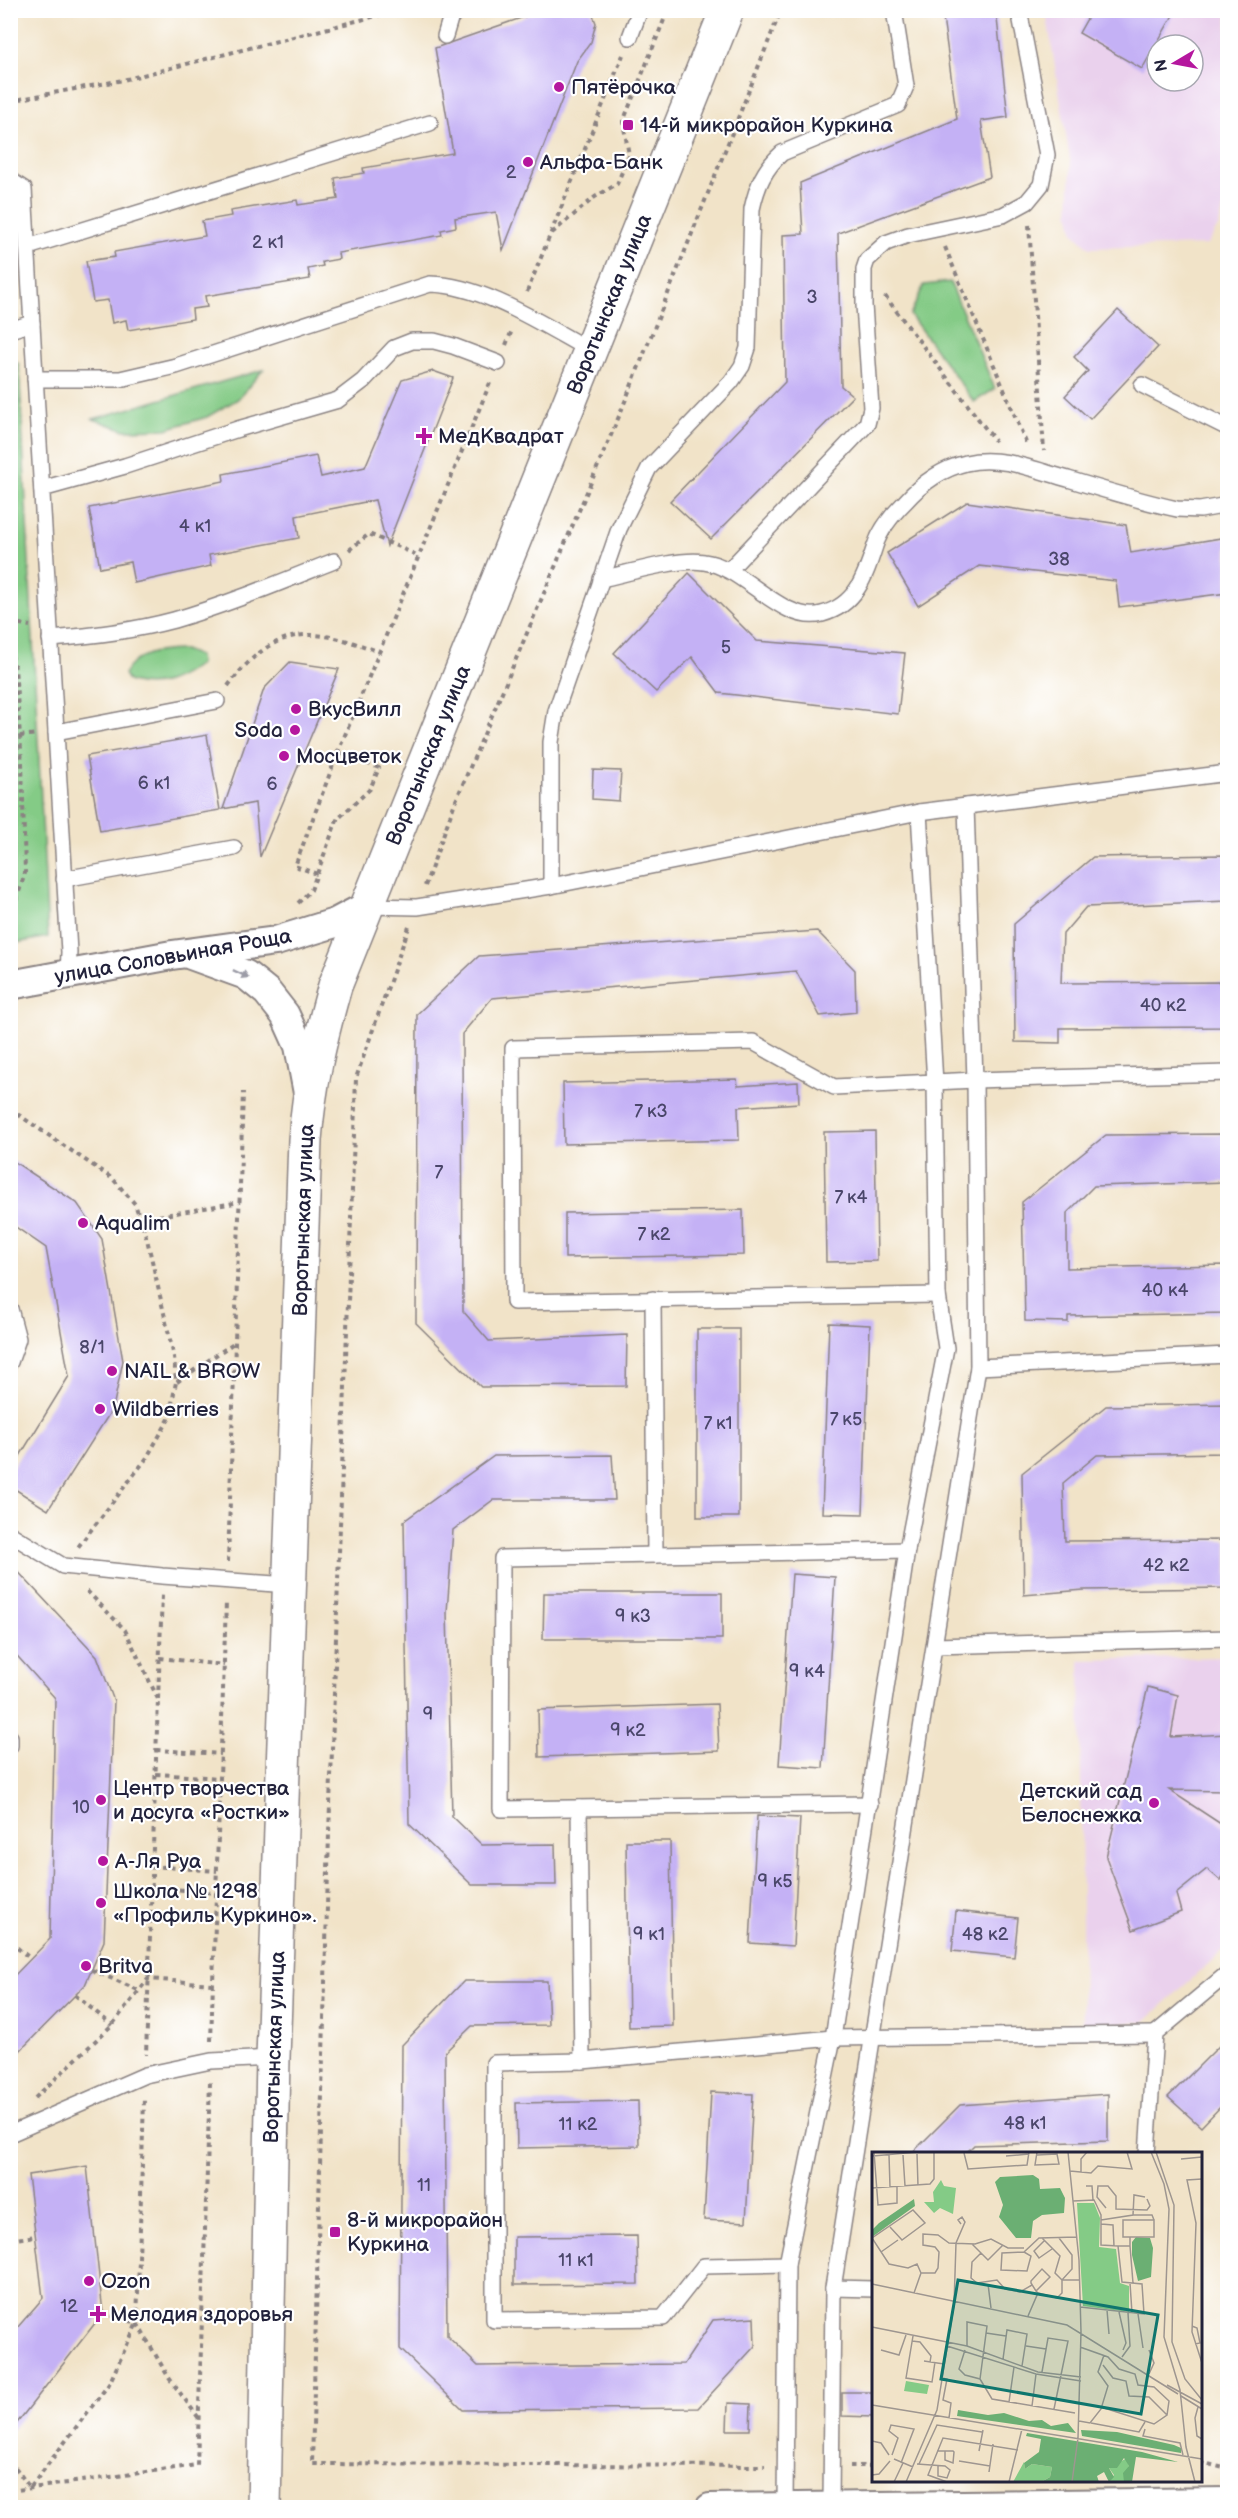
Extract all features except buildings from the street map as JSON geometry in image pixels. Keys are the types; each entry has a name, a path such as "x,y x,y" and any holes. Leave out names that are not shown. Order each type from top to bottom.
{"street":[{"name":"Воротынская улица","path":"264,2508 273,2058 289,1585 305,1151 309,1095 317,1047 335,986 727,10"},
{"name":"улица Соловьиная Роща","path":"10,985 186,953 276,941 334,922 367,906"},
{"path":"186,953 246,975 267,992 285,1015 300,1046 309,1095"},
{"path":"710,2508 1227,2502"}],"lane":[{"path":"445,36 450,19 457,10"},
{"path":"630,37 640,10"},
{"path":"551,886 551,742 556,711 619,529 649,468 731,382 742,366 748,348 752,209 756,188 768,165 782,153 898,105 906,86 894,10"},
{"path":"729,570 867,424 871,408 864,305 864,269 867,260 886,243 908,235 1003,215 1028,202 1041,185 1047,155 1019,10"},
{"path":"28,247 430,123"},
{"path":"10,180 24,189 68,975"},
{"path":"35,379 87,381 120,379 176,366 430,284 451,284 519,312 591,351"},
{"path":"10,330 32,323"},
{"path":"42,489 339,400 363,381 394,348 412,341 434,341 453,345 498,363"},
{"path":"1142,384 1227,428"},
{"path":"601,579 676,564 705,561 729,570 775,603 797,612 820,615 845,604 861,587 878,538 896,512 920,486 941,472 967,463 1011,463 1178,509 1200,510 1227,505"},
{"path":"50,639 103,635 172,620 231,602 334,561"},
{"path":"56,732 217,701"},
{"path":"367,906 417,907 551,886 919,812 1227,773"},
{"path":"831,2505 832,2288 874,2038 978,1367 975,1080 966,806"},
{"path":"785,2507 787,2264 833,2038 907,1550 946,1348 938,1295 935,1083 919,812"},
{"path":"64,879 234,848"},
{"path":"938,1295 514,1302 513,1048 753,1042 834,1087 975,1080 1227,1073"},
{"path":"653,1299 655,1555"},
{"path":"10,1309 18,1339 10,1362"},
{"path":"978,1367 1227,1355"},
{"path":"10,1534 63,1566 289,1585"},
{"path":"870,1804 501,1809 502,1558 907,1550"},
{"path":"935,1646 1227,1638"},
{"path":"10,1737 10,1746"},
{"path":"579,1808 582,2061"},
{"path":"787,2264 704,2266 663,2318 494,2320 494,2063 582,2061 833,2038 1155,2034 1227,1973"},
{"path":"1148,2152 1155,2034"},
{"path":"10,2134 145,2075 211,2061 273,2058"},
{"path":"832,2288 872,2289"}],"path":[{"path":"10,101 47,96 132,78 400,10"},
{"path":"551,234 595,197 617,184 628,155 623,122 668,10"},
{"path":"781,10 620,414 454,805 356,1078 329,1821 312,2464 785,2466"},
{"path":"317,874 296,866 338,753 630,37"},
{"path":"1028,202 1041,471"},
{"path":"937,229 1041,471"},
{"path":"864,269 1011,463"},
{"path":"334,561 369,534 419,556"},
{"path":"217,701 245,663 265,647 283,638 325,635 380,652"},
{"path":"10,646 16,687 22,764 25,873 10,920"},
{"path":"10,692 16,687"},
{"path":"288,906 299,903 311,890 339,817 370,789 379,768 338,753"},
{"path":"13,2508 10,2491 197,2465 243,1092"},
{"path":"10,1109 113,1179 135,1204 141,1219 174,1357 176,1382 169,1419 146,1459 63,1566 125,1630 158,1699"},
{"path":"141,1219 240,1202"},
{"path":"176,1382 235,1341"},
{"path":"30,2488 109,2384 136,2324 162,1576"},
{"path":"160,1658 224,1665"},
{"path":"156,1750 221,1754"},
{"path":"156,1774 220,1778"},
{"path":"152,1866 217,1871"},
{"path":"152,1887 216,1893"},
{"path":"10,1942 31,1959"},
{"path":"92,1970 138,1990"},
{"path":"148,1979 213,1984"},
{"path":"34,2100 112,2025 148,1979"},
{"path":"75,1995 112,2025"},
{"path":"10,2240 35,2236"},
{"path":"103,2313 136,2324 169,2378 199,2418"},
{"path":"10,2460 30,2488"},
{"path":"1202,2463 1227,2469"},
{"path":"831,2466 872,2466"}],"shaded area":[{"path":"1046,11 1227,11 1227,195 1219,225 1207,245 1090,248 1074,233 1069,212 1071,166"},
{"name":"Детский сад Белоснежка","path":"1227,1657 1227,1947 1144,2022 1083,2024 1080,1660"}],"green space":[{"path":"11,123 16,124 11,163"},
{"path":"950,282 995,389 974,402 910,315 924,285"},
{"path":"10,359 19,364 48,937 11,944"},
{"path":"263,370 238,399 207,417 166,429 125,430 93,419"},
{"path":"184,650 199,656 200,664 174,679 157,684 138,684 128,681 124,674 129,666 142,657 158,652"}],"place":[{"name":"Пятёрочка","path":"559,87"},
{"name":"14-й микрорайон Куркина","path":"628,125"},
{"name":"Альфа-Банк","path":"528,162"},
{"name":"МедКвадрат","path":"424,436"},
{"name":"ВкусВилл","path":"296,709"},
{"name":"Soda","path":"295,730"},
{"name":"Мосцветок","path":"284,756"},
{"name":"Aqualim","path":"83,1223"},
{"name":"NAIL & BROW","path":"112,1371"},
{"name":"Wildberries","path":"100,1409"},
{"name":"Центр творчества и досуга «Ростки»","path":"101,1800"},
{"name":"Детский сад Белоснежка","path":"1154,1803"},
{"name":"А-Ля Руа","path":"103,1861"},
{"name":"Школа № 1298 «Профиль Куркино».","path":"101,1903"},
{"name":"Britva","path":"86,1966"},
{"name":"8-й микрорайон Куркина","path":"335,2232"},
{"name":"Ozon","path":"89,2281"},
{"name":"Мелодия здоровья","path":"98,2314"}]}
